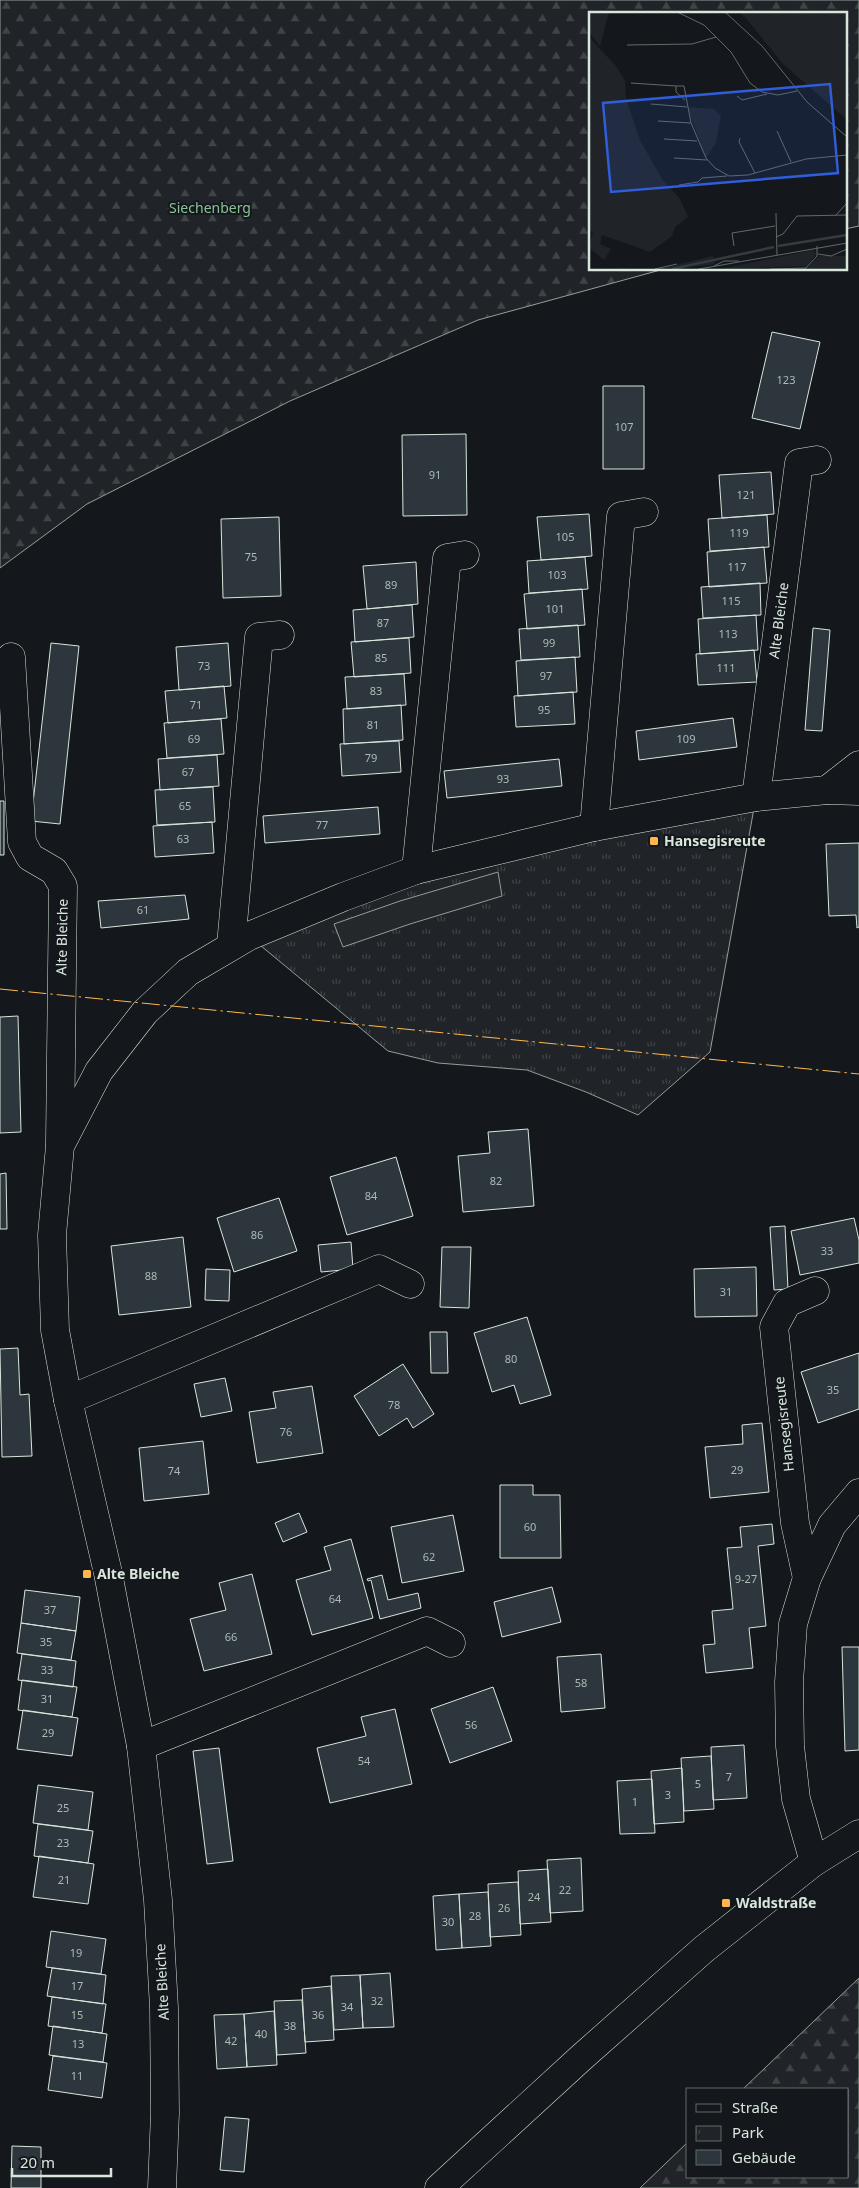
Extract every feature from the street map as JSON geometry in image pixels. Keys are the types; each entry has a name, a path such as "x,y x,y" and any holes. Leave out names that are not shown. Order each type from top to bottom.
{"street":[{"name":"Alte Bleiche","path":"756,796 799,464 817,460"},
{"path":"594,827 621,516 644,512"},
{"path":"416,870 447,558 465,555"},
{"path":"231,945 259,637 280,635"},
{"name":"Alte Bleiche","path":"11,657 22,842 30,857 54,870 63,886 60,1146 52,1235 55,1330 68,1400 108,1573 141,1746 158,1900 164,2008 165,2113 162,2188"},
{"path":"827,790 859,765"},
{"name":"Alte Bleiche","path":"60,1146 99,1071 145,1012 188,972 249,936 343,897 416,870 594,827 756,796 827,790 859,791"},
{"path":"68,1400 379,1269 410,1284"},
{"name":"Hansegisreute","path":"807,1578 795,1523 774,1327 787,1303 815,1292"},
{"name":"Hansegisreute","path":"814,1862 796,1799 790,1746 789,1682 793,1624 807,1578 832,1525 859,1492"},
{"path":"141,1746 427,1631 451,1643"},
{"path":"439,2188 582,2057 704,1949 814,1862 859,1834"}],"green space":[{"name":"Siechenberg","path":"0,0 859,0 859,226 846,229 846,12 589,12 589,270 660,270 478,320 290,401 87,504 0,568"},
{"path":"756,797 710,1052 638,1115 586,1092 527,1070 438,1063 388,1051 249,936 343,897"},
{"path":"859,1978 859,2188 640,2188 686,2144 686,2178 849,2178 849,2088 744,2088"}],"shaded area":[{"path":"498,872 502,896 343,947 334,924 400,901"}],"building":[{"path":"772,332 820,342 800,429 752,418"},
{"path":"603,386 644,386 644,469 603,469"},
{"path":"466,434 467,515 403,516 402,435"},
{"path":"771,472 774,514 722,518 719,475"},
{"path":"589,514 592,556 541,560 537,517"},
{"path":"767,515 769,547 710,551 708,519"},
{"path":"279,517 281,596 223,598 221,519"},
{"path":"764,547 767,583 709,587 707,552"},
{"path":"585,557 588,589 529,593 527,561"},
{"path":"416,562 418,604 367,609 363,566"},
{"path":"760,583 761,615 703,618 701,587"},
{"path":"582,589 585,625 527,629 524,594"},
{"path":"412,605 414,637 355,642 353,610"},
{"path":"756,615 758,650 700,654 698,619"},
{"path":"578,625 580,657 521,660 519,629"},
{"path":"813,628 830,630 822,731 805,730"},
{"path":"409,638 411,673 354,677 351,642"},
{"path":"51,643 79,646 60,824 31,821"},
{"path":"228,643 231,686 179,690 176,647"},
{"path":"754,650 757,682 698,685 696,654"},
{"path":"575,657 577,692 518,696 516,661"},
{"path":"404,674 406,705 347,709 345,677"},
{"path":"224,686 227,718 168,723 165,691"},
{"path":"573,692 575,724 516,727 514,696"},
{"path":"401,705 403,740 344,744 343,709"},
{"path":"733,718 737,747 639,760 636,731"},
{"path":"221,719 224,754 167,758 164,723"},
{"path":"399,741 401,772 342,776 340,744"},
{"path":"217,755 219,786 160,790 158,759"},
{"path":"559,759 562,786 447,798 444,771"},
{"path":"213,787 215,822 157,825 155,790"},
{"path":"0,801 4,801 4,855 0,855"},
{"path":"378,807 380,834 265,843 263,816"},
{"path":"212,822 214,853 155,857 153,826"},
{"path":"859,843 859,927 857,928 856,915 829,916 826,844"},
{"path":"185,895 189,919 101,928 98,901"},
{"path":"18,1016 21,1132 0,1133 0,1017"},
{"path":"528,1129 534,1206 463,1212 458,1156 490,1153 488,1132"},
{"path":"396,1157 413,1216 347,1235 330,1177"},
{"path":"6,1173 7,1229 0,1229 0,1174"},
{"path":"279,1198 297,1251 234,1272 217,1218"},
{"path":"854,1218 859,1240 859,1263 800,1275 791,1231"},
{"path":"785,1226 788,1289 774,1290 770,1227"},
{"path":"183,1237 191,1307 119,1315 111,1246"},
{"path":"351,1242 353,1269 321,1272 318,1245"},
{"path":"442,1247 471,1247 469,1308 440,1307"},
{"path":"756,1267 757,1316 695,1317 694,1269"},
{"path":"206,1269 230,1270 229,1301 205,1300"},
{"path":"527,1317 551,1395 520,1404 514,1385 492,1392 474,1333"},
{"path":"430,1332 447,1332 448,1373 431,1373"},
{"path":"18,1348 20,1395 29,1394 32,1456 2,1457 0,1349"},
{"path":"859,1353 859,1409 818,1423 801,1372"},
{"path":"403,1364 434,1414 413,1428 407,1418 379,1436 354,1396"},
{"path":"225,1378 232,1411 201,1417 194,1384"},
{"path":"312,1386 323,1453 257,1463 249,1412 276,1408 273,1392"},
{"path":"762,1423 769,1492 710,1498 705,1447 743,1444 742,1425"},
{"path":"203,1441 209,1494 144,1501 139,1448"},
{"path":"500,1485 533,1485 533,1495 560,1495 561,1558 500,1558"},
{"path":"299,1513 307,1532 283,1542 275,1523"},
{"path":"453,1515 464,1571 402,1583 391,1527"},
{"path":"772,1524 774,1544 758,1546 766,1626 749,1628 753,1668 706,1673 703,1645 715,1644 712,1611 733,1609 727,1548 742,1547 740,1527"},
{"path":"351,1539 373,1618 312,1635 296,1580 331,1570 324,1547"},
{"path":"252,1574 272,1654 204,1671 190,1619 226,1610 219,1583"},
{"path":"382,1575 388,1600 418,1593 421,1608 380,1619 371,1580 368,1581 367,1579"},
{"path":"552,1587 561,1622 502,1637 494,1602"},
{"path":"25,1590 80,1597 76,1631 21,1623"},
{"path":"21,1623 76,1631 71,1660 17,1653"},
{"path":"842,1647 859,1647 859,1750 845,1751"},
{"path":"22,1654 76,1661 73,1687 18,1680"},
{"path":"601,1654 605,1708 561,1712 557,1657"},
{"path":"22,1680 77,1687 72,1717 18,1710"},
{"path":"493,1687 512,1741 450,1763 431,1709"},
{"path":"395,1709 412,1784 330,1803 317,1748 366,1736 361,1717"},
{"path":"23,1710 78,1718 72,1756 17,1749"},
{"path":"744,1745 747,1798 713,1800 711,1747"},
{"path":"219,1748 233,1861 207,1864 193,1751"},
{"path":"711,1756 714,1809 684,1811 681,1758"},
{"path":"682,1768 684,1822 654,1824 651,1771"},
{"path":"652,1779 655,1833 620,1834 617,1781"},
{"path":"38,1785 93,1792 88,1830 33,1823"},
{"path":"38,1824 93,1831 88,1863 34,1856"},
{"path":"39,1856 94,1864 88,1904 33,1897"},
{"path":"581,1858 583,1911 550,1913 547,1860"},
{"path":"548,1869 551,1922 520,1924 518,1871"},
{"path":"518,1882 521,1935 490,1937 488,1884"},
{"path":"488,1892 491,1946 462,1948 459,1894"},
{"path":"459,1894 462,1948 436,1950 433,1896"},
{"path":"51,1931 106,1939 101,1974 46,1967"},
{"path":"52,1968 106,1975 103,2004 47,1996"},
{"path":"390,1973 394,2027 363,2028 360,1975"},
{"path":"360,1975 363,2028 334,2030 331,1976"},
{"path":"331,1986 334,2040 305,2042 302,1989"},
{"path":"52,1997 106,2004 102,2033 48,2026"},
{"path":"302,2000 306,2053 277,2055 274,2001"},
{"path":"274,2011 277,2065 247,2067 244,2014"},
{"path":"244,2014 247,2067 217,2069 214,2015"},
{"path":"53,2026 107,2034 103,2062 49,2055"},
{"path":"53,2056 107,2063 102,2098 48,2090"},
{"path":"225,2117 249,2119 244,2172 220,2170"},
{"path":"12,2146 41,2147 41,2188 11,2188"}],"power":[{"path":"0,989 859,1074"}],"place":[{"name":"Hansegisreute","path":"654,841"},
{"name":"Alte Bleiche","path":"87,1574"},
{"name":"Waldstraße","path":"726,1903"}]}
